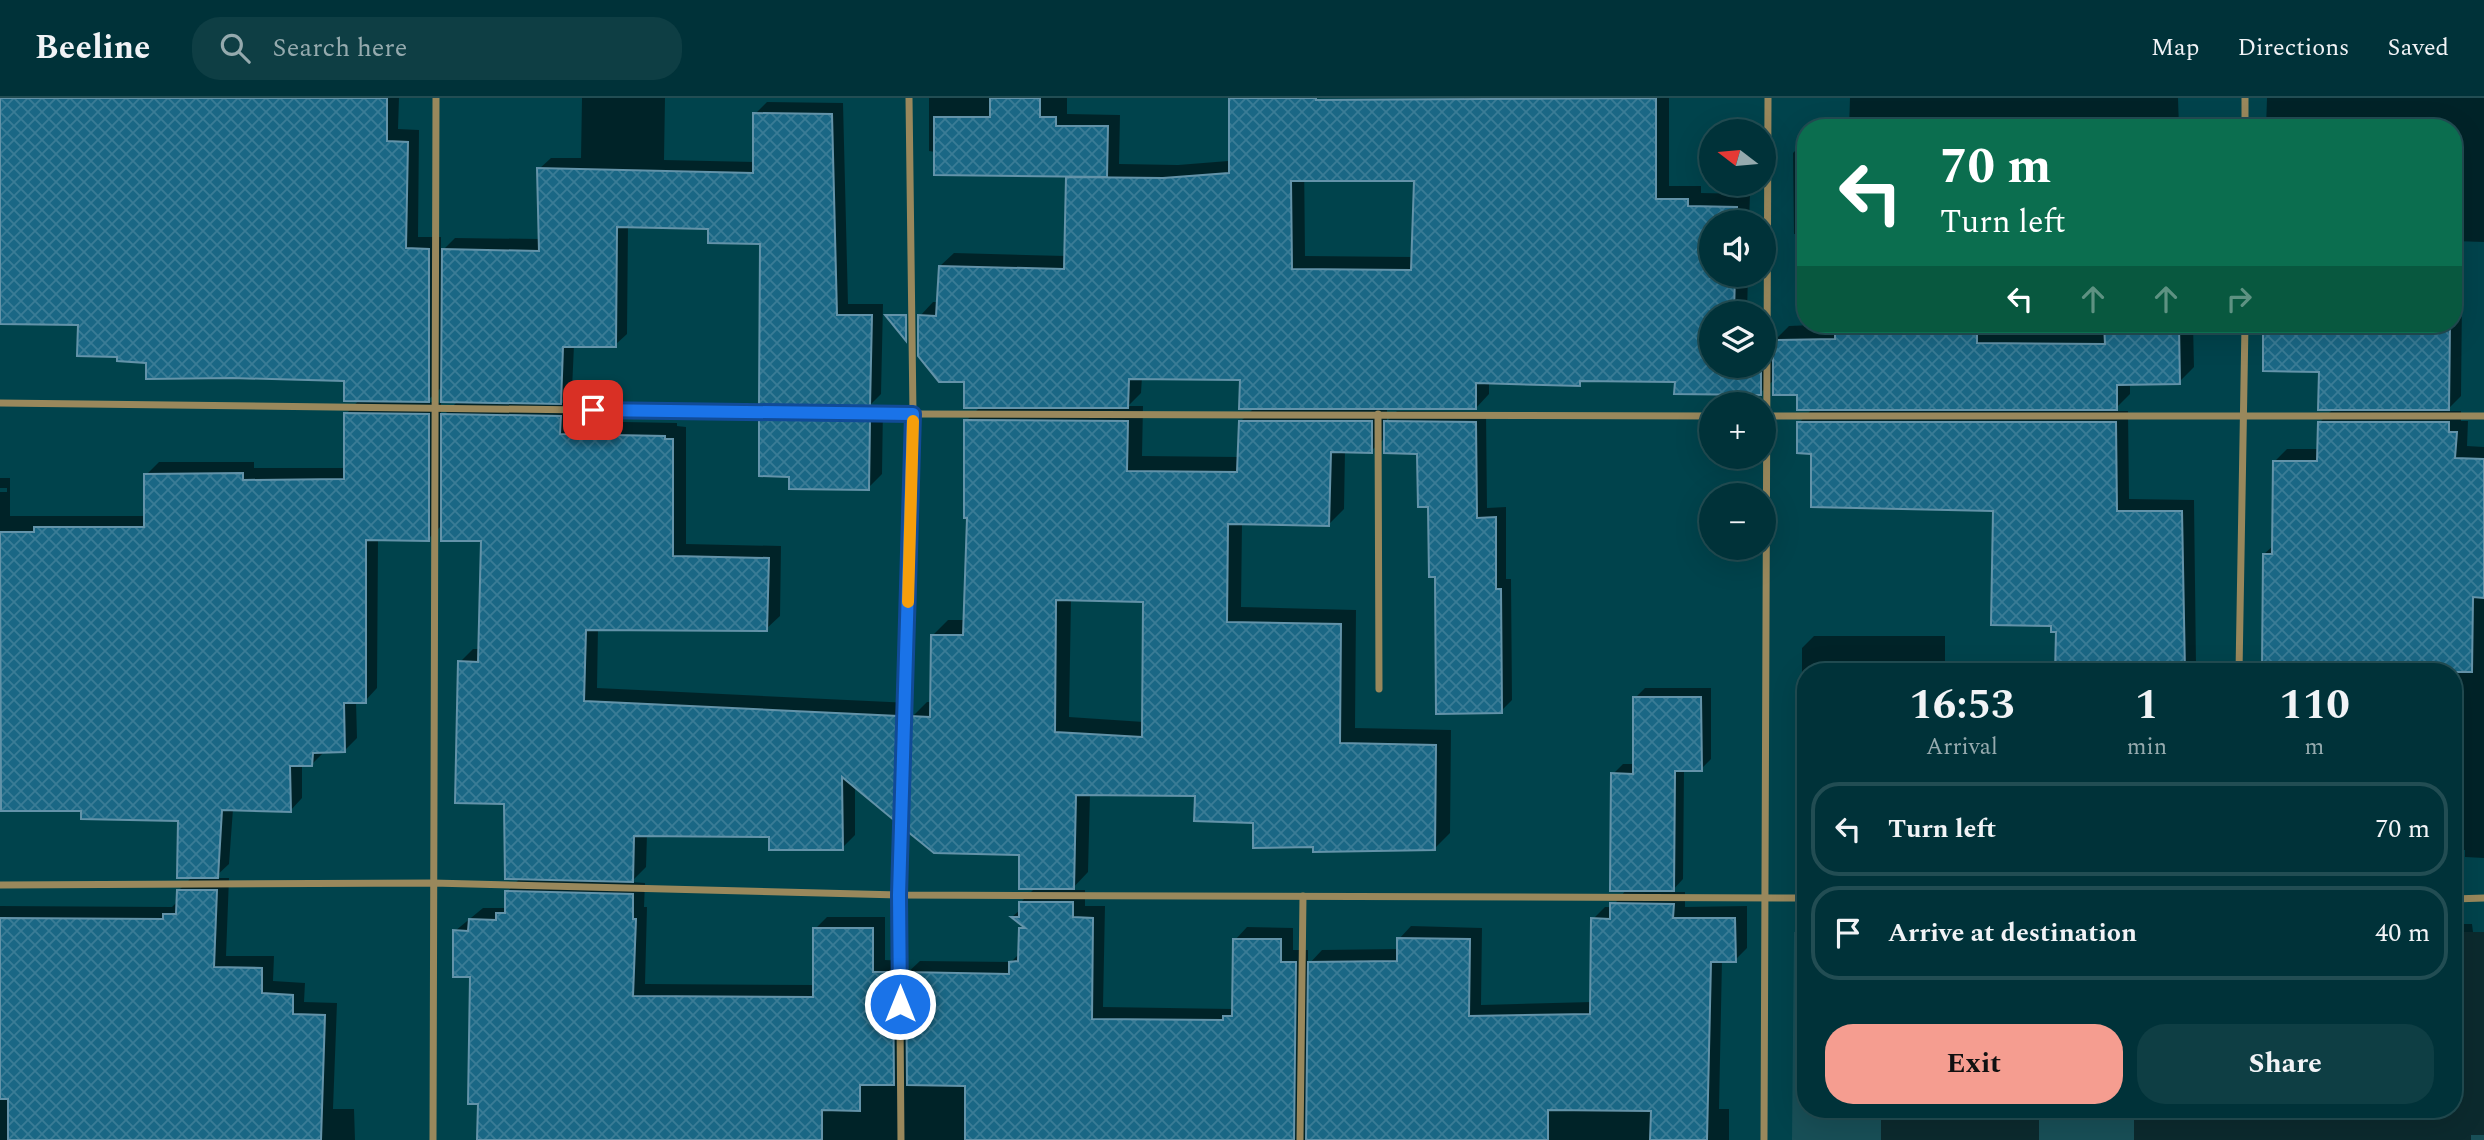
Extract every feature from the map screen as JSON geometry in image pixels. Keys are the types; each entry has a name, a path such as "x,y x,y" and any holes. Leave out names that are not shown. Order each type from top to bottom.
{"street":[{"path":"433,1140 433,408 436,98"},
{"path":"901,1140 899,895 913,414 909,98"},
{"path":"1765,392 1768,98"},
{"path":"2245,98 2245,119"},
{"path":"2239,663 2245,333"},
{"path":"0,403 913,414 1699,416"},
{"path":"1378,414 1379,689"},
{"path":"1776,416 2484,416"},
{"path":"1764,1140 1765,469"},
{"path":"0,885 433,883 899,895 1797,898"},
{"path":"1300,1140 1303,896"},
{"path":"2462,899 2484,898"}],"shaded area":[{"path":"1794,932 1797,932 1797,1118 2462,1118 2462,932 2484,932 2484,1140 1792,1140"}],"building":[{"path":"0,98 387,98 387,141 408,142 406,248 429,249 429,402 344,401 344,381 146,379 146,363 117,361 117,357 77,356 78,325 0,324"},
{"path":"990,98 1040,98 1040,117 1056,117 1056,126 1108,126 1107,177 934,175 934,117 990,117"},
{"path":"1229,98 1656,98 1656,199 1688,199 1688,206 1737,207 1737,210 1699,210 1699,287 1735,287 1734,301 1699,301 1699,378 1761,378 1761,392 1674,394 1675,382 1580,381 1580,386 1476,383 1476,409 1239,409 1240,380 1129,379 1128,408 964,408 964,382 939,382 918,356 918,315 936,316 939,266 1064,269 1066,177 1163,178 1229,173","holes":["1291,181 1414,181 1411,270 1292,269"]},
{"path":"753,113 832,114 837,315 872,315 870,407 759,406 760,244 708,243 708,229 617,227 616,347 563,347 561,404 441,402 442,249 539,251 537,168 753,173"},
{"path":"885,315 906,315 906,341"},
{"path":"1835,333 1977,333 1977,343 2105,344 2104,333 2179,333 2180,384 2117,385 2117,410 1797,410 1797,395 1776,395 1776,392 1773,392 1773,378 1776,378 1776,340 1835,339"},
{"path":"2263,333 2450,333 2449,410 2318,410 2319,372 2263,371"},
{"path":"344,413 429,414 429,541 366,540 366,703 344,703 345,752 313,753 312,766 290,766 291,812 222,810 218,878 177,878 178,821 81,819 81,811 1,811 0,532 34,532 34,527 144,527 144,474 243,473 243,480 344,479"},
{"path":"441,414 561,416 560,434 665,436 665,439 673,439 673,556 769,558 767,631 586,630 584,701 898,716 895,821 842,777 843,850 769,850 769,837 634,836 633,882 505,879 504,804 455,803 458,661 478,662 481,541 441,541"},
{"path":"759,418 870,420 869,490 789,489 789,477 759,476"},
{"path":"964,420 1128,421 1127,471 1237,472 1239,421 1372,421 1372,453 1331,452 1329,526 1228,524 1227,622 1341,624 1340,743 1436,745 1435,850 1313,852 1313,847 1253,848 1253,823 1194,821 1195,796 1076,795 1074,889 1019,889 1019,855 934,853 907,831 910,716 930,717 931,635 963,635 967,518 964,518","holes":["1056,600 1143,602 1142,737 1055,732"]},
{"path":"1384,421 1476,422 1477,518 1496,517 1496,589 1501,589 1502,713 1436,714 1435,577 1429,577 1428,507 1418,507 1417,454 1384,453"},
{"path":"1797,422 2116,422 2117,511 2182,511 2185,663 2055,663 2056,632 2051,632 2051,626 1991,625 1993,511 1811,507 1811,454 1797,453"},
{"path":"2318,422 2449,422 2449,432 2457,432 2455,458 2484,459 2484,598 2473,597 2472,672 2462,672 2462,663 2262,663 2263,554 2272,554 2273,461 2317,461"},
{"path":"1633,697 1701,697 1702,771 1675,771 1674,891 1610,891 1611,773 1633,774"},
{"path":"177,890 217,890 214,967 262,968 262,993 293,995 293,1014 325,1015 321,1140 8,1140 8,1099 0,1099 0,918 163,919 163,914 176,914"},
{"path":"505,891 633,894 633,919 636,919 633,996 813,997 813,928 873,928 873,972 893,972 894,1085 860,1085 860,1111 822,1110 822,1140 477,1140 478,1104 468,1104 470,977 453,977 453,930 468,931 469,919 496,920 496,913 505,913"},
{"path":"1019,902 1073,902 1073,917 1093,918 1092,1019 1223,1020 1223,1016 1232,1016 1233,939 1281,939 1281,962 1296,962 1294,1140 965,1140 965,1086 907,1085 906,972 1009,974 1009,962 1018,961 1019,928 1025,928 1011,917 1019,917"},
{"path":"1610,903 1674,904 1673,918 1735,918 1736,962 1711,962 1707,1140 1650,1140 1651,1111 1548,1110 1548,1140 1306,1140 1308,962 1397,961 1397,938 1470,939 1469,1016 1590,1014 1591,918 1610,919"}],"slow traffic":[{"path":"908,602 913,421"}],"route":[{"path":"593,410 913,414 899,895 900,1004"}]}
